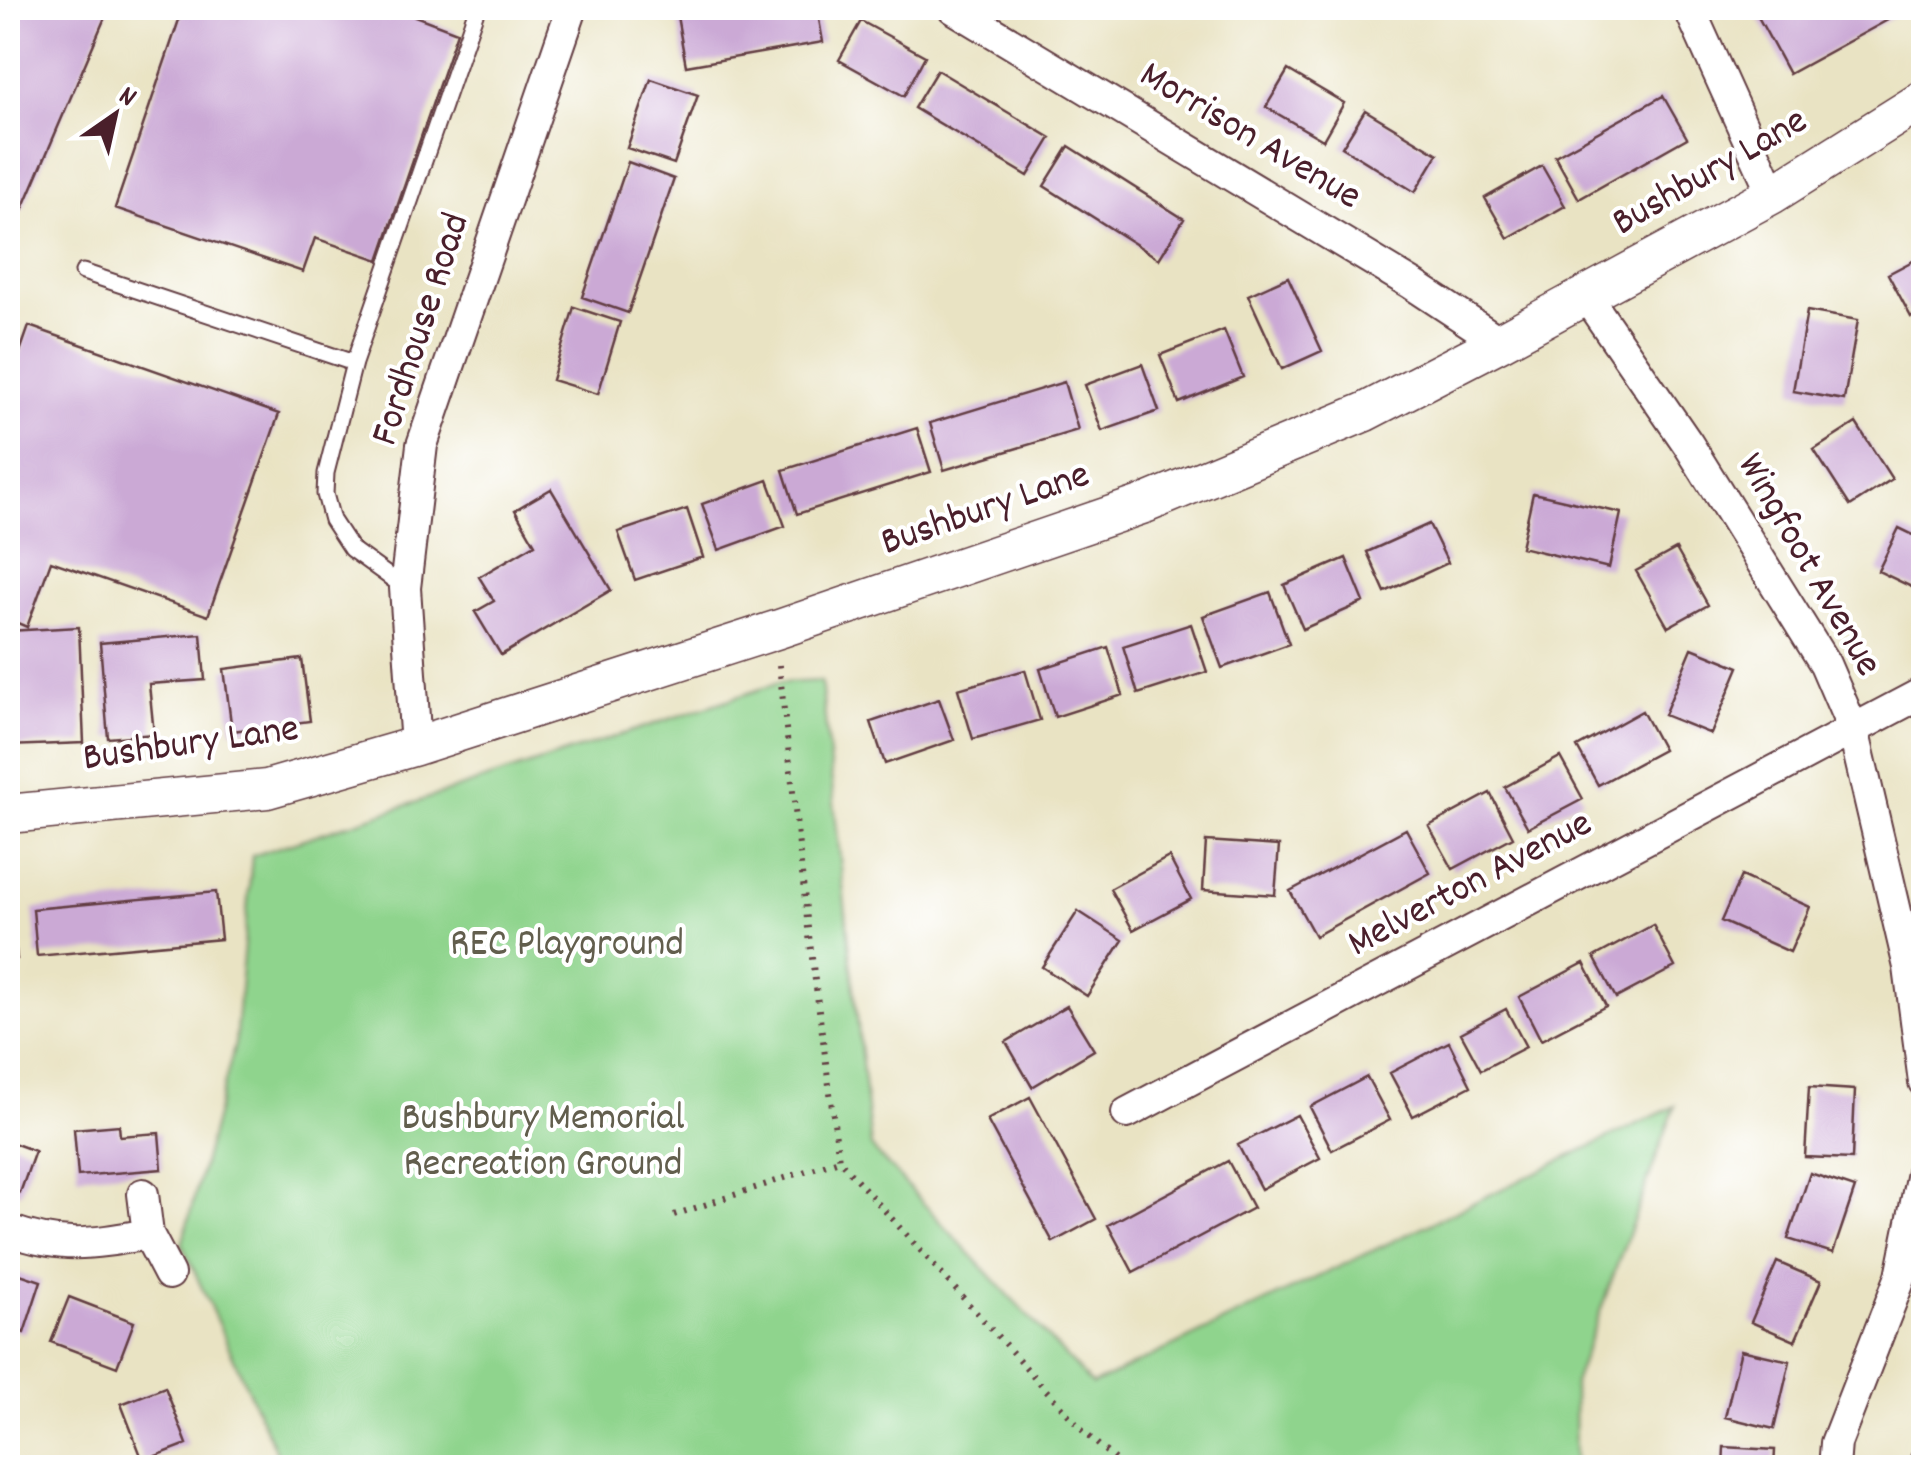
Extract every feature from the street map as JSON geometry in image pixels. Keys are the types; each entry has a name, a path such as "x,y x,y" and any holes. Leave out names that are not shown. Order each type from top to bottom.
{"street":[{"name":"Fordhouse Road","path":"416,746 405,588 422,445 572,8"},
{"name":"Morrison Avenue","path":"953,8 1412,284 1500,342"},
{"path":"1689,8 1773,194"},
{"name":"Bushbury Lane","path":"8,814 267,789 416,746 779,629 1146,504 1365,412 1500,342 1773,194 1924,99"},
{"name":"Wingfoot Avenue","path":"1586,296 1688,444 1825,664 1853,729 1909,967 1924,1082"},
{"name":"Melverton Avenue","path":"1127,1113 1924,692"},
{"path":"1834,1468 1836,1444 1902,1276 1924,1163"},
{"path":"142,1194 148,1234 169,1274"},
{"path":"8,1230 72,1246 148,1234"}],"lane":[{"path":"405,588 351,550 332,520 325,494 334,435 354,363 477,8"},
{"path":"84,272 354,363"}],"path":[{"path":"779,629 779,682 839,1160 1084,1432 1124,1468"},
{"path":"674,1215 839,1160"}],"green space":[{"name":"Bushbury Memorial Recreation Ground","path":"821,681 871,1147 1092,1385 1675,1106 1574,1383 1575,1467 283,1467 182,1244 235,1044 252,856 779,683"}],"building":[{"path":"8,8 109,8 22,211 8,205"},
{"path":"183,8 394,8 457,32 379,260 315,238 303,272 115,208"},
{"path":"724,8 817,8 823,42 686,66 677,16"},
{"path":"1766,8 1799,8 1803,14 1815,8 1906,10 1789,74 1756,13"},
{"path":"861,21 925,56 904,96 839,60"},
{"path":"937,70 1051,138 1028,176 914,108"},
{"path":"1288,70 1344,103 1323,140 1266,107"},
{"path":"651,79 698,95 674,164 627,148"},
{"path":"1663,96 1687,138 1579,199 1555,156"},
{"path":"1365,110 1438,154 1415,192 1342,147"},
{"path":"1069,146 1184,219 1159,259 1044,186"},
{"path":"628,162 674,179 628,313 582,297"},
{"path":"1542,166 1565,206 1508,238 1485,198"},
{"path":"1924,255 1924,310 1911,317 1888,274"},
{"path":"1288,277 1322,351 1282,369 1248,295"},
{"path":"574,307 620,322 598,394 552,380"},
{"path":"1807,311 1858,320 1844,400 1793,391"},
{"path":"29,326 279,414 208,616 51,561 27,627 8,619 8,386"},
{"path":"1224,330 1243,377 1179,403 1160,355"},
{"path":"1142,364 1159,411 1102,431 1085,385"},
{"path":"1064,382 1078,430 944,470 930,423"},
{"path":"1856,423 1892,479 1850,506 1814,450"},
{"path":"917,428 931,472 797,514 783,470"},
{"path":"768,480 785,526 719,550 702,504"},
{"path":"551,489 611,590 501,655 475,612 494,601 479,577 535,544 515,510"},
{"path":"1533,493 1621,513 1609,568 1521,547"},
{"path":"687,509 703,557 635,580 618,532"},
{"path":"1429,524 1448,563 1385,592 1367,552"},
{"path":"1899,528 1924,540 1924,593 1878,571"},
{"path":"1676,549 1708,605 1668,627 1636,571"},
{"path":"1346,558 1364,602 1303,629 1284,585"},
{"path":"1270,592 1289,644 1222,668 1203,616"},
{"path":"1191,624 1207,672 1138,694 1123,646"},
{"path":"79,627 84,743 8,746 8,631"},
{"path":"201,634 205,680 149,684 154,734 108,738 100,643"},
{"path":"1108,647 1123,695 1055,717 1040,669"},
{"path":"1692,648 1739,667 1711,734 1664,715"},
{"path":"302,659 310,721 232,731 224,669"},
{"path":"1025,670 1040,720 973,739 958,689"},
{"path":"939,699 954,740 885,764 871,722"},
{"path":"1642,711 1663,750 1598,785 1577,747"},
{"path":"1560,757 1583,799 1528,828 1505,787"},
{"path":"1490,793 1513,837 1453,869 1429,826"},
{"path":"1406,829 1430,873 1315,936 1290,891"},
{"path":"1206,841 1279,846 1275,895 1203,890"},
{"path":"1169,857 1191,899 1133,930 1110,889"},
{"path":"1741,876 1810,907 1790,952 1721,921"},
{"path":"216,892 221,939 37,956 33,909"},
{"path":"8,898 17,959 8,960"},
{"path":"1078,911 1123,940 1087,996 1042,967"},
{"path":"1653,925 1675,967 1616,998 1594,957"},
{"path":"1584,963 1606,1006 1541,1040 1519,997"},
{"path":"1067,1006 1094,1050 1032,1087 1006,1042"},
{"path":"1506,1009 1526,1047 1481,1070 1461,1033"},
{"path":"1449,1042 1471,1086 1413,1116 1390,1073"},
{"path":"1367,1077 1390,1120 1332,1150 1310,1107"},
{"path":"1809,1087 1855,1090 1852,1159 1805,1157"},
{"path":"1030,1097 1096,1219 1053,1242 987,1120"},
{"path":"1297,1115 1320,1158 1261,1189 1238,1145"},
{"path":"119,1125 120,1136 159,1133 162,1169 78,1176 74,1129"},
{"path":"8,1141 35,1151 20,1193 8,1188"},
{"path":"1228,1161 1253,1208 1133,1272 1108,1225"},
{"path":"1810,1173 1855,1188 1833,1253 1788,1239"},
{"path":"1777,1262 1821,1281 1795,1341 1751,1322"},
{"path":"8,1270 41,1281 24,1333 8,1328"},
{"path":"69,1297 134,1322 117,1367 51,1342"},
{"path":"1741,1350 1790,1361 1774,1429 1725,1417"},
{"path":"165,1387 187,1444 143,1461 121,1404"},
{"path":"1924,1394 1924,1427 1913,1423"},
{"path":"1724,1447 1775,1450 1774,1468 1723,1468"},
{"path":"1912,1453 1924,1453 1924,1468 1912,1468"}],"park label":[{"name":"REC Playground","path":"567,946"}]}
